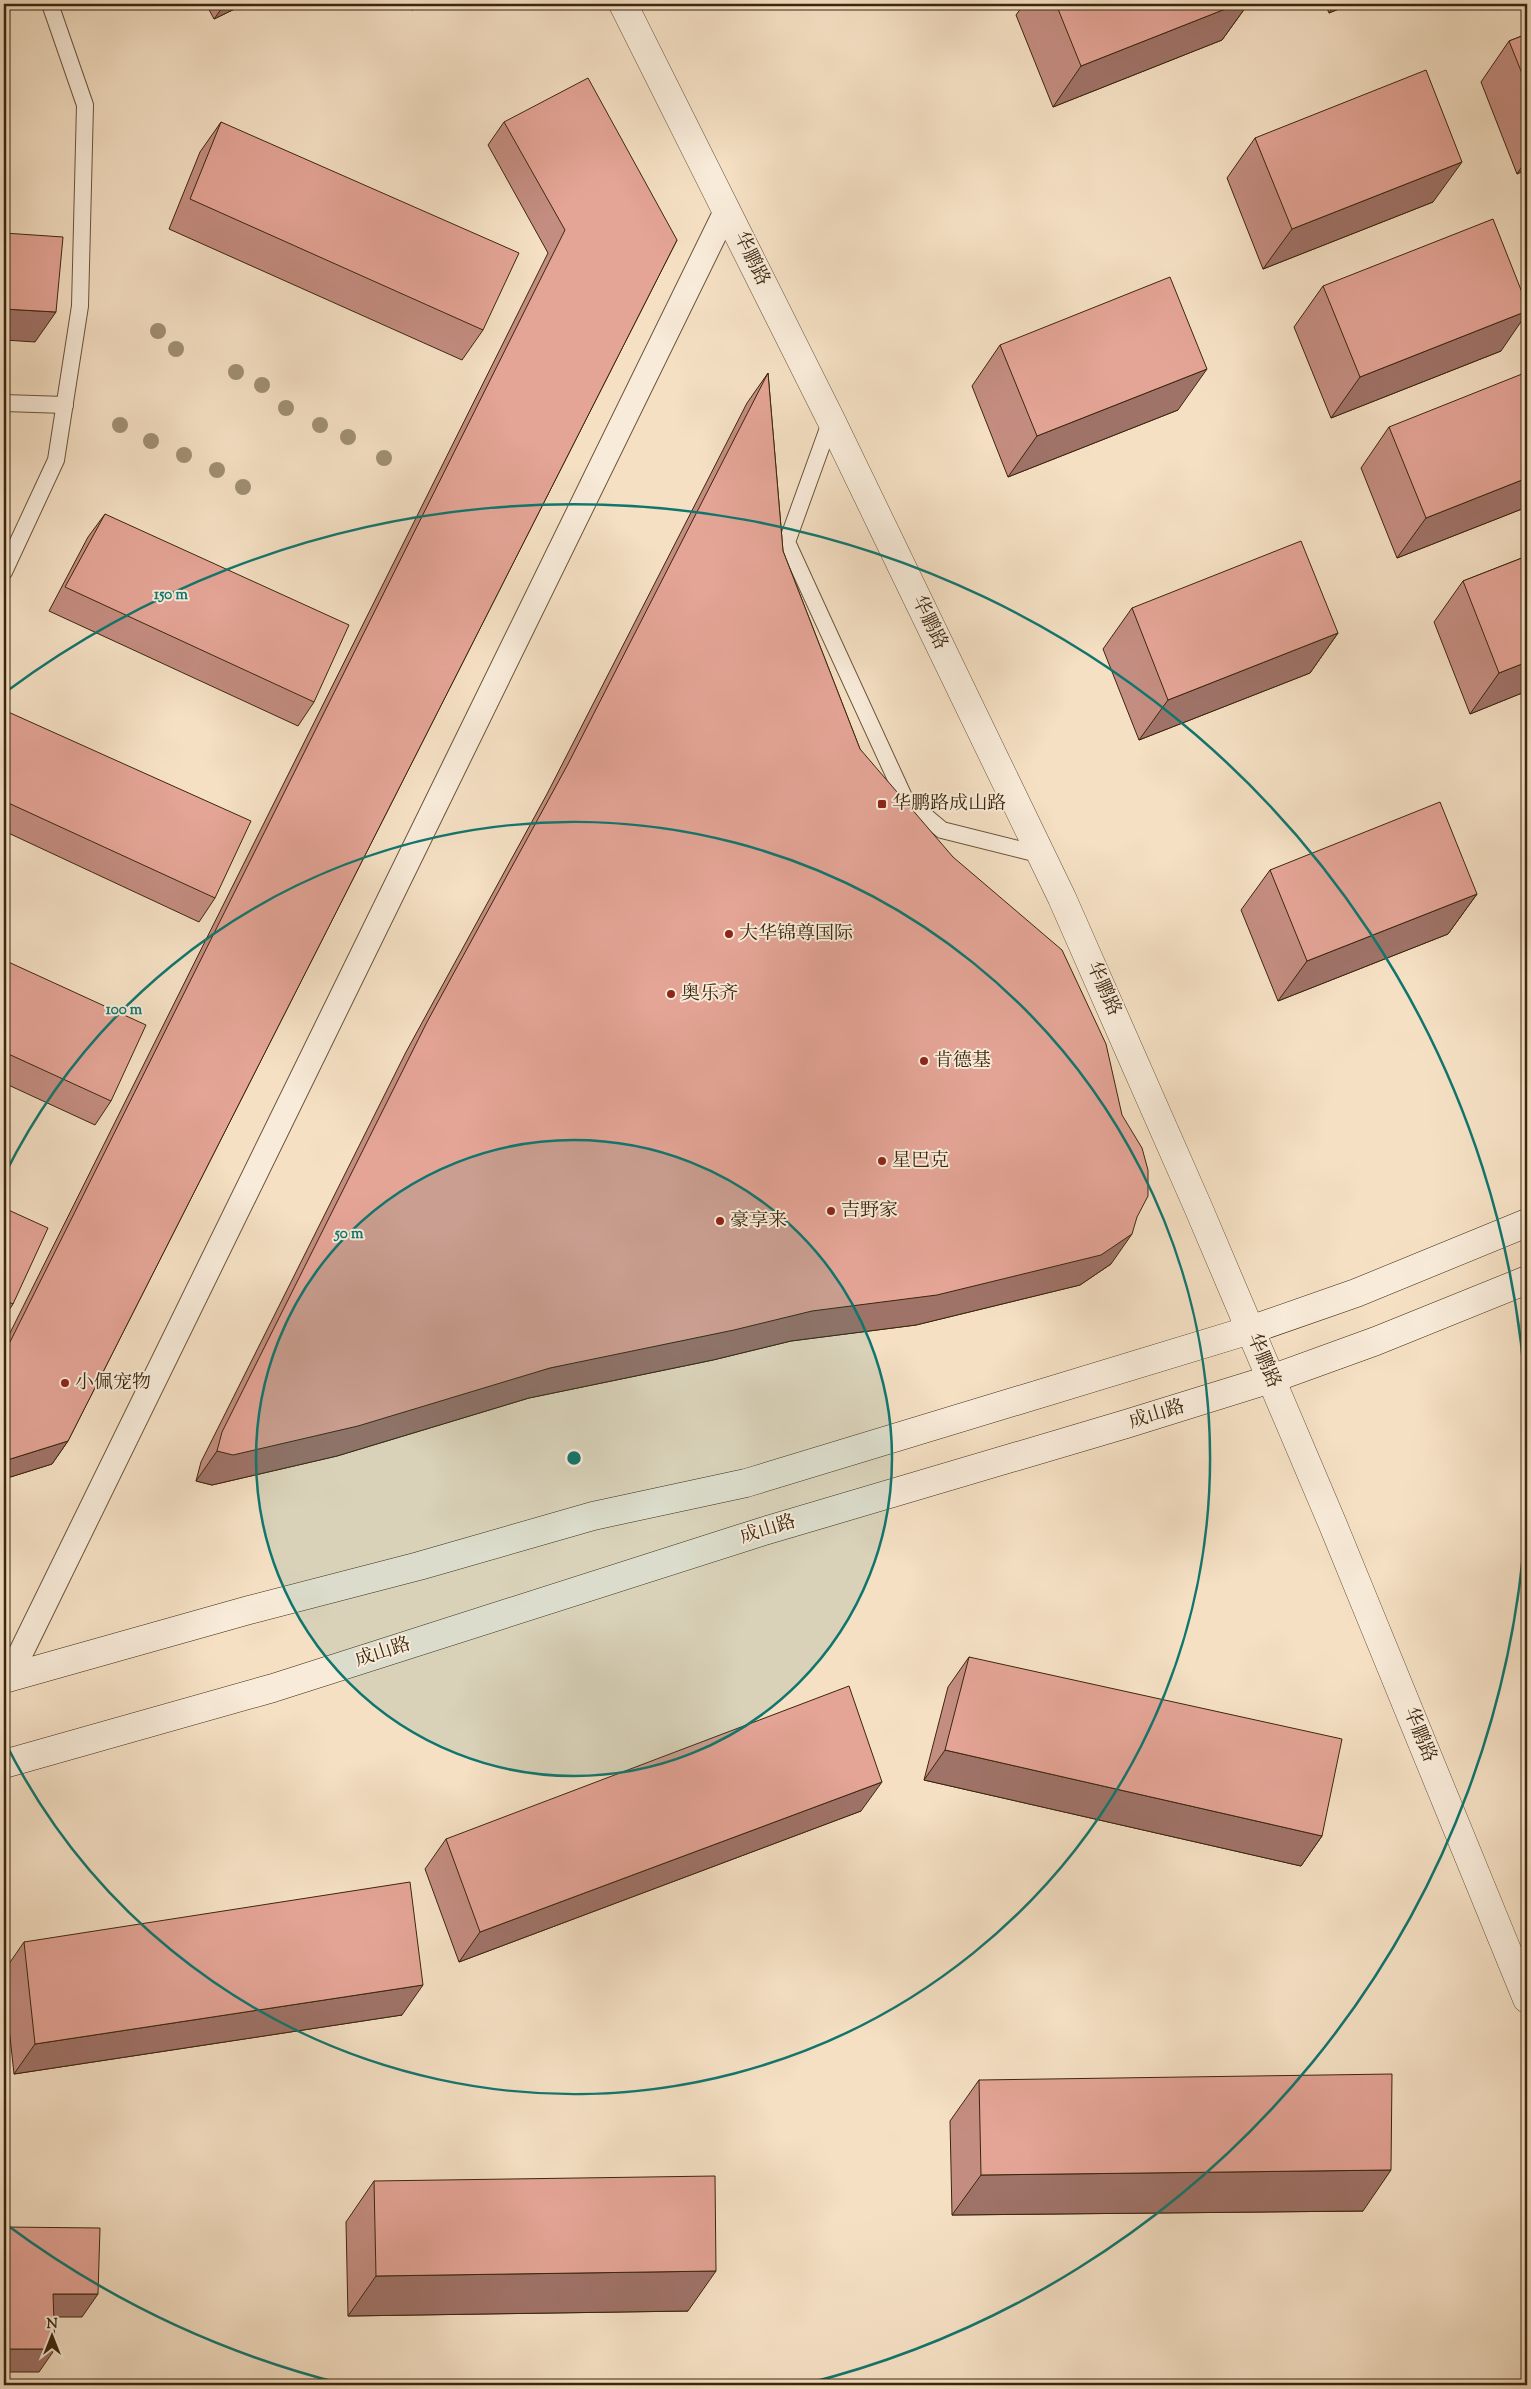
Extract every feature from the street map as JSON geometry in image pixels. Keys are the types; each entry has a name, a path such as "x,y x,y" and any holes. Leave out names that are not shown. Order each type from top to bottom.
{"main road":[{"name":"华鹏路","path":"624,4 831,420 1062,898 1271,1379 1527,1999"},
{"path":"7,1678 249,1610 419,1566 593,1516 746,1483 1250,1330 1356,1293 1527,1224"},
{"name":"成山路","path":"4,1764 272,1688 760,1532 1126,1424 1271,1379 1376,1341 1527,1280"}],"street":[{"path":"7,1678 727,209"}],"lane":[{"path":"4,572 56,460 80,306 85,105 50,4"},
{"path":"4,403 65,405"},
{"path":"831,420 787,542 905,799 942,830 1042,855"}],"building":[{"path":"1056,4 1238,4 1081,66"},
{"path":"1527,34 1527,86 1509,41"},
{"path":"1426,70 1462,162 1292,229 1255,138"},
{"path":"588,78 677,240 68,1441 4,1461 4,1354 565,230 504,122"},
{"path":"221,122 519,253 483,330 190,199"},
{"path":"1493,219 1527,305 1527,311 1360,377 1323,286"},
{"path":"4,233 63,237 56,312 4,309"},
{"path":"1170,277 1207,369 1037,436 1000,345"},
{"path":"1527,372 1527,478 1426,518 1389,427"},
{"name":"大华锦尊国际","path":"768,373 783,551 860,749 953,857 1062,950 1106,1044 1122,1115 1142,1148 1148,1170 1148,1196 1137,1217 1132,1234 1101,1255 937,1295 812,1311 734,1330 550,1368 358,1426 233,1455 217,1451 222,1432 427,1022 568,764"},
{"path":"105,514 349,625 314,702 65,587"},
{"path":"1301,541 1338,633 1168,700 1132,608"},
{"path":"1527,556 1527,662 1499,673 1463,581"},
{"path":"6,711 251,821 215,898 4,801 4,714"},
{"path":"1440,802 1477,894 1307,961 1270,870"},
{"path":"4,960 146,1025 111,1101 4,1052"},
{"path":"4,1208 48,1228 13,1304 4,1300"},
{"path":"969,1657 1342,1739 1322,1836 945,1750"},
{"path":"849,1686 882,1782 480,1932 446,1839"},
{"path":"410,1882 423,1985 35,2044 24,1942"},
{"path":"1392,2074 1391,2170 981,2175 979,2080"},
{"path":"715,2176 716,2271 376,2276 374,2181"},
{"path":"4,2227 100,2228 98,2294 53,2294 55,2349 4,2349"}],"place":[{"name":"华鹏路成山路","path":"882,804"},
{"name":"大华锦尊国际","path":"729,934"},
{"name":"奥乐齐","path":"671,994"},
{"name":"肯德基","path":"924,1061"},
{"name":"星巴克","path":"882,1161"},
{"name":"吉野家","path":"831,1211"},
{"name":"豪享来","path":"720,1221"},
{"name":"小佩宠物","path":"65,1383"}]}
